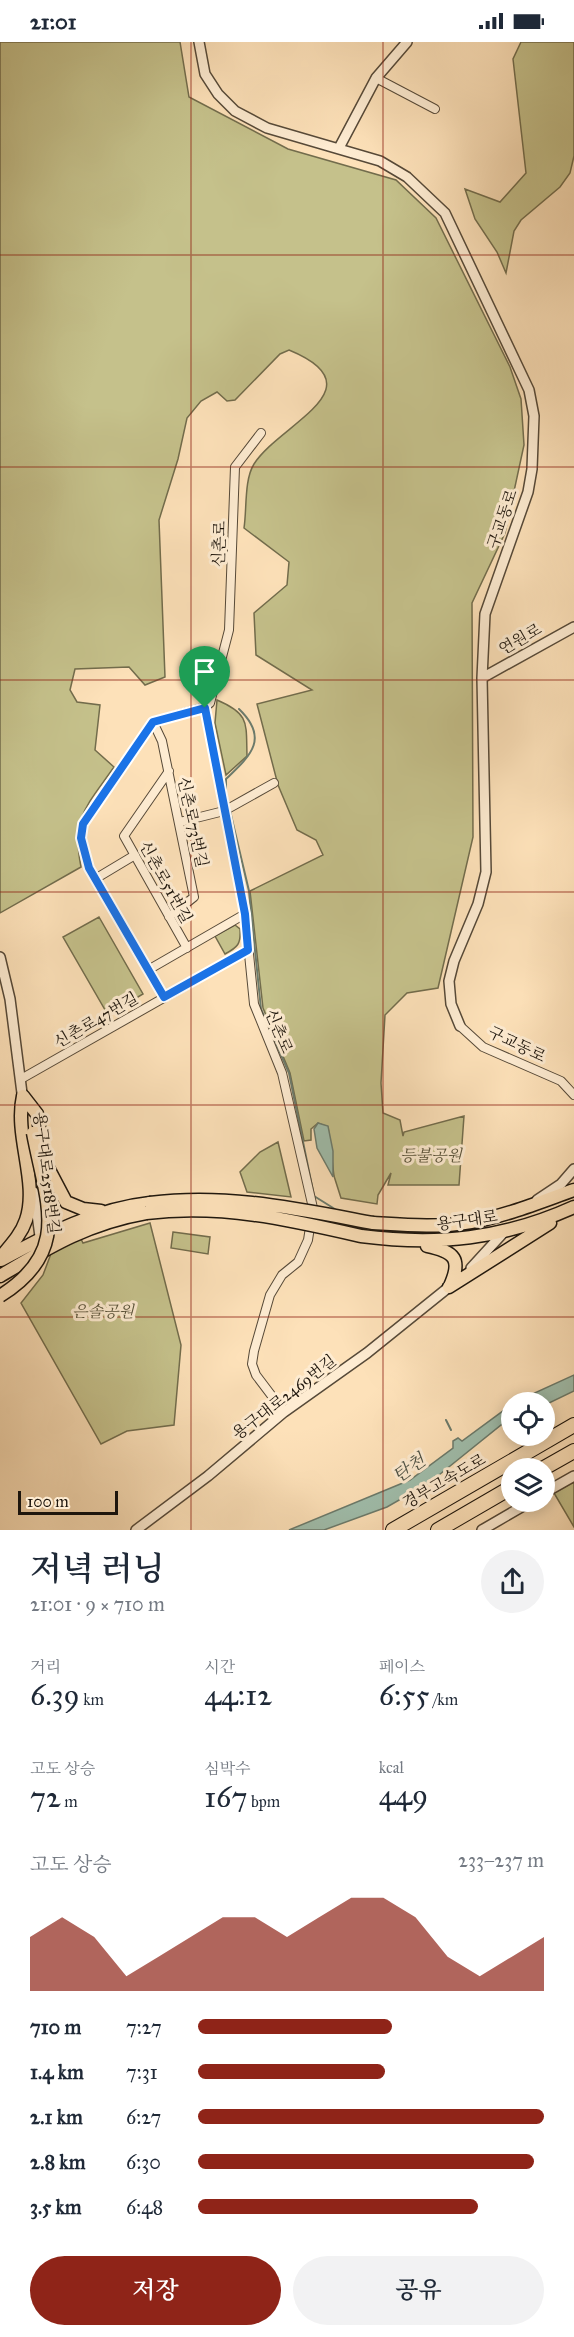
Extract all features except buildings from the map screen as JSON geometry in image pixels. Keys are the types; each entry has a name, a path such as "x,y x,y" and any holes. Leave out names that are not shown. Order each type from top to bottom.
{"highway":[{"name":"경부고속도로","path":"393,1530 574,1425"},
{"path":"555,1462 574,1451"},
{"path":"438,1530 501,1493"}],"main road":[{"path":"0,1296 21,1282 36,1268 48,1234 49,1218 30,1113 23,1096"},
{"path":"23,1096 36,1114 46,1164 66,1202 82,1209 148,1208"},
{"path":"4,1258 18,1236 30,1204 19,1115 23,1096"},
{"path":"504,1232 521,1217 574,1190"},
{"name":"용구대로","path":"148,1208 197,1199 264,1202 373,1223 434,1226 471,1222 526,1207 574,1190"},
{"path":"504,1232 574,1198"},
{"path":"450,1287 574,1207"},
{"name":"용구대로","path":"148,1208 222,1209 268,1215 361,1236 405,1242 449,1240 504,1232 539,1222 574,1207"},
{"path":"4,1258 148,1208"},
{"path":"79,1231 74,1229 76,1225 110,1210"},
{"path":"0,1276 41,1246 110,1210"},
{"path":"405,1242 446,1250 455,1259 456,1271 450,1287"},
{"path":"0,1267 15,1258 4,1258"}],"street":[{"name":"구교동로","path":"199,42 205,74 218,94 235,111 267,128 380,161 407,177 445,213 529,390 534,416 532,469 528,492 485,614 482,678 486,872 478,904 454,961 449,981 451,1004 460,1026 483,1047 561,1081 574,1095"},
{"path":"339,148 376,78 407,42"},
{"path":"376,78 435,109"},
{"name":"신촌로","path":"261,433 235,467 229,630 210,704 205,708 245,914 254,1004 282,1073 313,1208 308,1240 298,1262 282,1275 270,1295 252,1364 256,1375 284,1412"},
{"name":"연원로","path":"482,678 574,627"},
{"path":"164,997 95,879 83,852 81,838 83,824 153,722 205,708"},
{"name":"신촌로73번길","path":"153,722 162,741 194,897 169,917"},
{"name":"신촌로51번길","path":"169,771 124,836 187,948"},
{"path":"180,822 224,812 274,783"},
{"path":"95,879 135,855"},
{"name":"신촌로51번길","path":"148,970 245,914"},
{"name":"신촌로47번길","path":"21,1079 248,950"},
{"name":"용구대로2518번길","path":"0,957 10,999 23,1096 23,1119 41,1246"},
{"path":"526,1207 561,1184 574,1169"},
{"name":"용구대로2469번길","path":"136,1530 208,1476 284,1412 367,1353 450,1287 479,1261 504,1232"},
{"path":"555,1487 574,1476"},
{"path":"482,1530 513,1512"}],"green space":[{"name":"등불공원","path":"0,42 180,42 189,97 288,149 396,180 436,218 510,367 521,399 524,445 505,533 472,603 473,837 438,988 407,993 385,1015 381,1083 383,1113 400,1120 403,1136 404,1132 464,1116 459,1185 388,1185 391,1173 378,1195 377,1204 341,1198 334,1176 328,1127 318,1123 311,1129 311,1140 304,1141 290,1073 263,1008 250,891 323,855 316,840 297,830 278,785 257,704 312,690 256,655 254,613 287,585 289,562 244,528 247,486 254,464 266,449 315,406 325,392 326,378 315,364 289,350 280,354 235,400 227,401 217,392 201,401 187,418 178,459 159,520 165,677 145,685 129,667 75,669 70,690 77,702 100,705 95,750 114,767 89,803 80,824 78,850 81,867 0,913"},
{"path":"521,42 574,42 574,156 570,173 560,187 521,220 514,231 506,273 497,252 475,219 465,189 500,202 526,173 513,59"},
{"path":"217,700 241,715 246,727 247,756 226,775 215,723"},
{"path":"99,917 143,994 108,1015 63,937"},
{"path":"235,925 240,929 239,942 236,947 225,954 215,936"},
{"path":"278,1142 291,1197 247,1192 240,1172 260,1152"},
{"name":"은솔공원","path":"150,1223 181,1345 174,1425 127,1431 101,1444 21,1303 43,1275 52,1251 81,1239 83,1243"},
{"path":"173,1232 210,1237 208,1254 171,1248"},
{"path":"574,1482 574,1527 555,1495 555,1492"}],"shaded area":[{"path":"318,1123 328,1126 333,1151 333,1177 317,1148 314,1129"},
{"path":"574,1375 574,1391 555,1400 555,1392 537,1392"},
{"name":"탄천","path":"501,1412 501,1425 429,1483 387,1507 324,1530 289,1530 410,1480 453,1448 453,1441 458,1438 462,1441"}],"waterway":[{"path":"239,709 253,729 255,738 249,755 226,779 226,794 249,891 261,1009 289,1073 314,1196 338,1211"},
{"path":"446,1420 451,1430"}],"route":[{"path":"205,708 245,914 248,950 164,997 89,868 81,838 83,824 89,812 153,722 205,708"}]}
